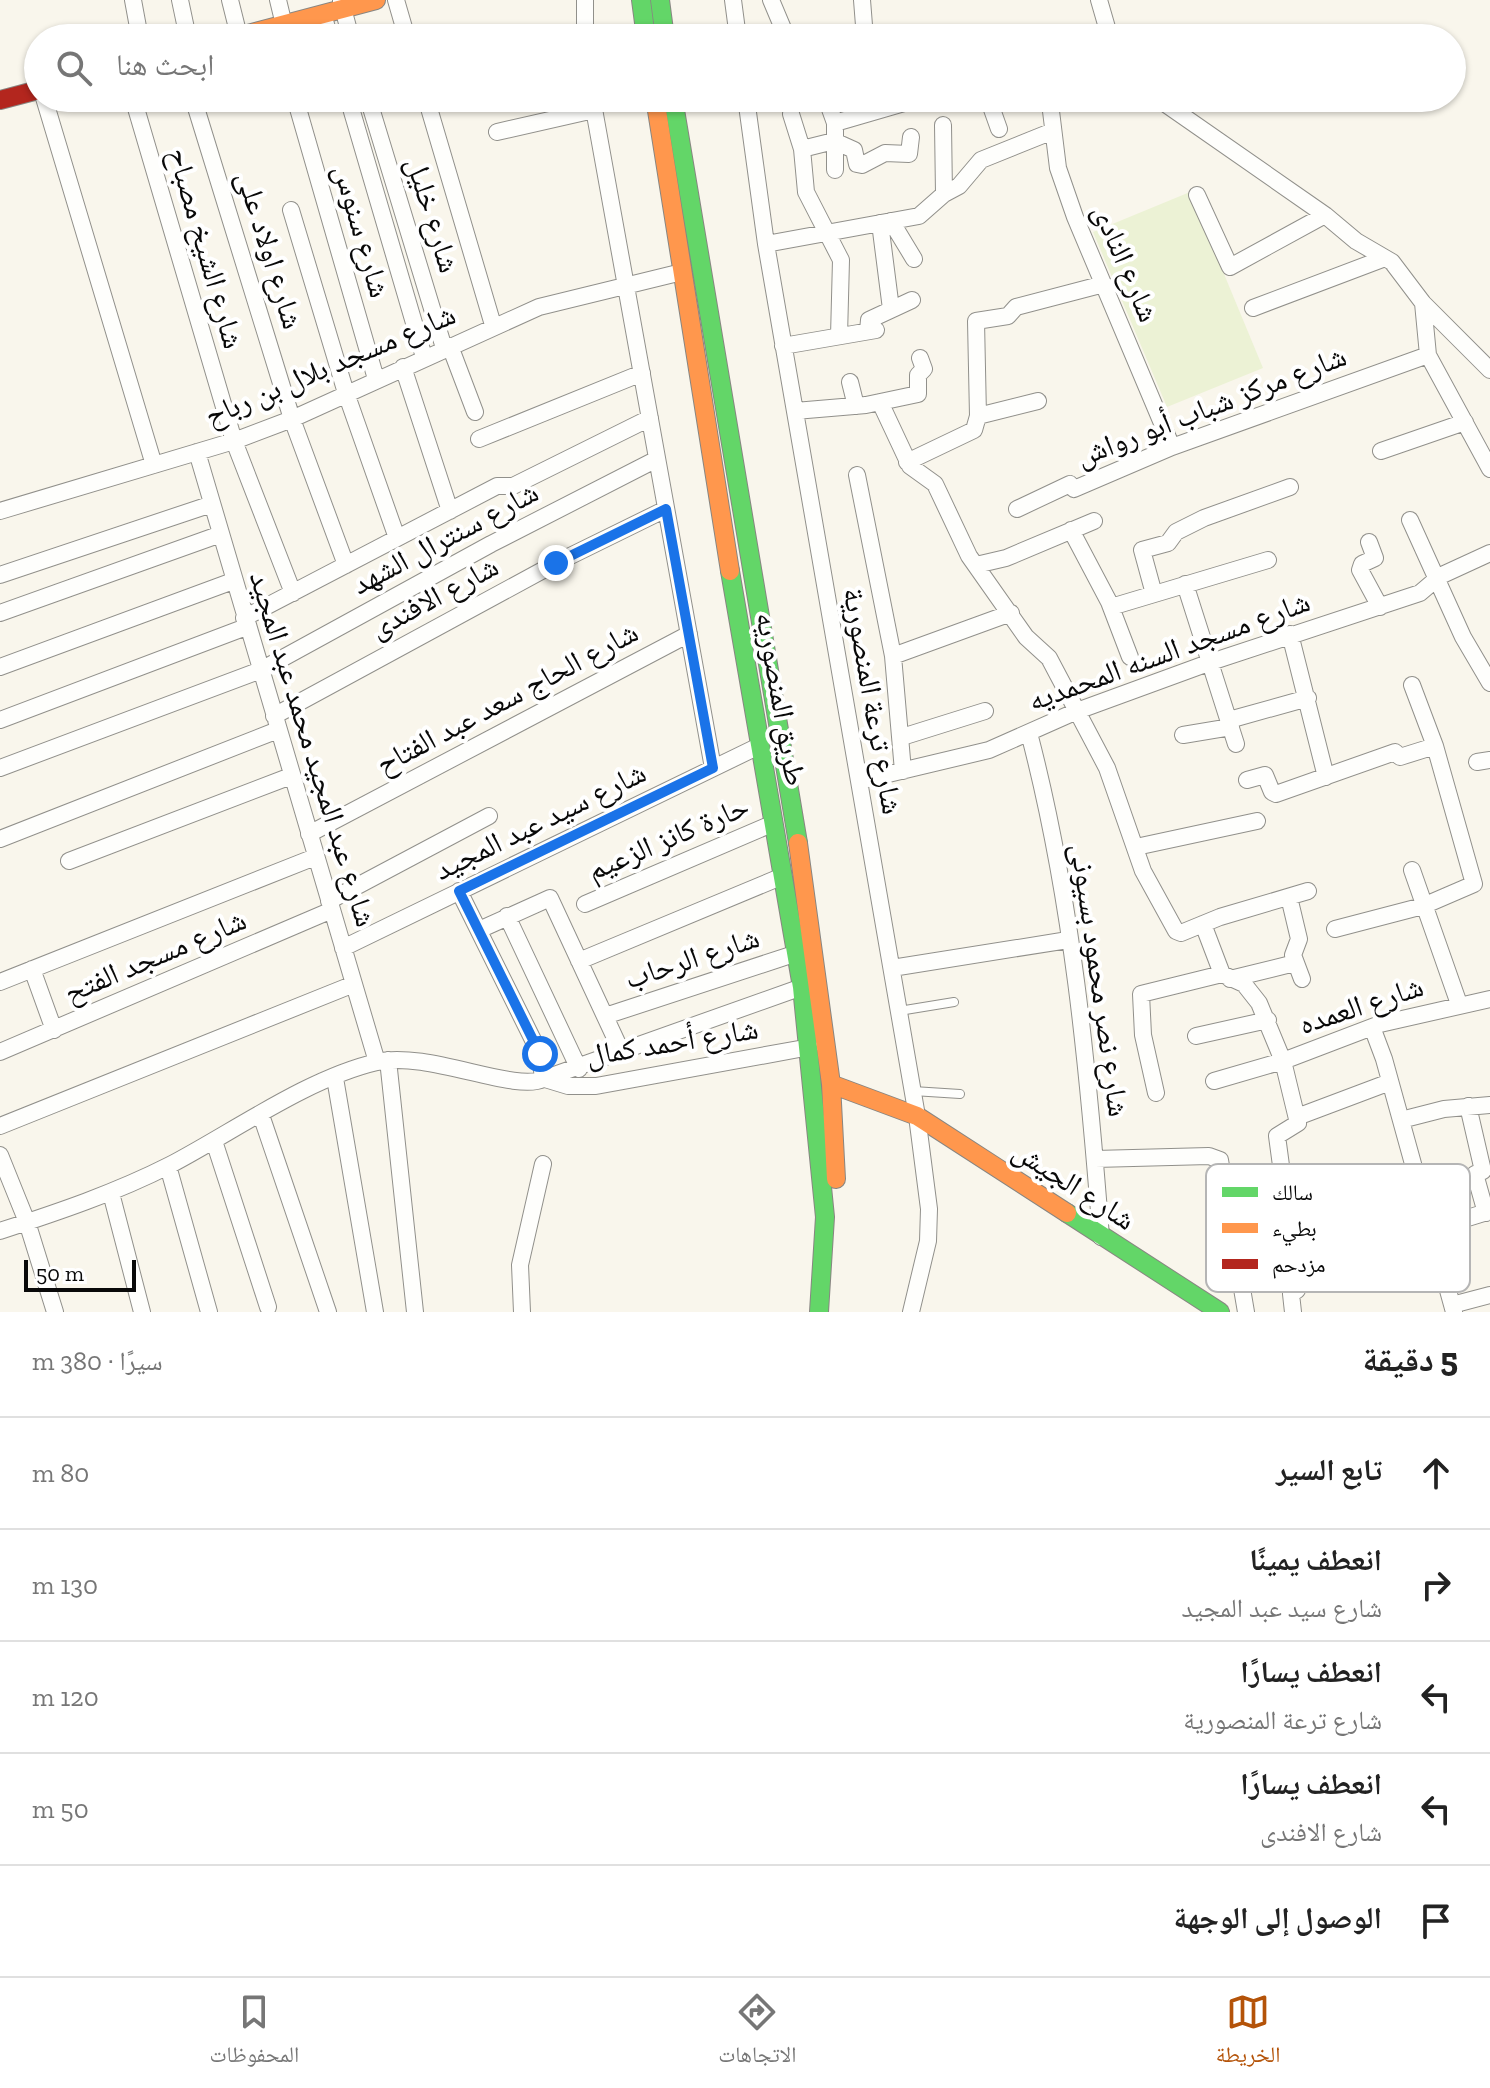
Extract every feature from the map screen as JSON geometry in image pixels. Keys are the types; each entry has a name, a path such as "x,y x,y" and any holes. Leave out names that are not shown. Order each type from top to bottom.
{"main road":[{"path":"295,24 342,4 376,0"},
{"path":"641,0 644,24"},
{"path":"660,0 663,24"},
{"path":"0,100 24,94"},
{"name":"طريق المنصوريه","path":"657,112 721,517 802,987 825,1217 819,1312"},
{"name":"طريق المنصوريه","path":"675,112 802,868 831,1084 838,1222 834,1312"},
{"path":"721,517 742,515"},
{"name":"شارع الجيش","path":"831,1084 917,1116 1220,1312"}],"street":[{"path":"133,0 137,24"},
{"path":"180,0 185,24"},
{"path":"230,0 234,24"},
{"path":"278,0 278,24"},
{"path":"396,0 403,24"},
{"path":"585,0 585,24"},
{"path":"733,0 736,24"},
{"path":"771,0 781,24"},
{"path":"862,0 864,24"},
{"path":"1099,0 1106,24"},
{"path":"342,4 347,24"},
{"path":"323,14 326,24"},
{"path":"48,112 154,465"},
{"name":"شارع الشيخ مصباح","path":"137,112 234,441 293,593"},
{"name":"شارع اولاد على","path":"197,112 292,419 346,565"},
{"name":"شارع سنوس","path":"299,112 376,379"},
{"path":"352,112 424,357"},
{"name":"شارع خليل","path":"372,112 447,347 475,412"},
{"path":"430,112 493,325"},
{"path":"497,132 566,112"},
{"path":"594,112 713,768"},
{"name":"شارع ترعة المنصورية","path":"748,112 783,346 917,1116 929,1230 925,1260 911,1312"},
{"path":"832,112 837,142 835,170"},
{"path":"835,123 873,112"},
{"path":"993,112 999,129"},
{"name":"شارع النادى","path":"1051,112 1058,168 1172,447"},
{"path":"1177,112 1399,269 1423,303 1490,370"},
{"path":"791,114 802,149 806,192 841,260 839,336"},
{"path":"943,125 944,194"},
{"path":"766,244 919,216 944,194 959,186 981,160 1053,131"},
{"path":"802,149 837,142 855,151 860,165 909,154 911,137"},
{"path":"1197,195 1230,267 1325,215"},
{"path":"291,210 346,393 397,538"},
{"path":"886,222 914,259"},
{"path":"886,222 891,309"},
{"path":"1253,308 1385,258"},
{"name":"شارع مسجد بلال بن رباح","path":"0,511 234,441 292,419 493,325 539,307 682,272"},
{"path":"907,462 974,430 978,416 976,321 1008,316 1016,307 1104,284"},
{"path":"783,346 872,330 869,320 912,300"},
{"path":"1423,303 1428,355 1490,469"},
{"name":"شارع مركز شباب أبو رواش","path":"1017,509 1070,484 1074,489 1172,447 1428,355"},
{"path":"795,411 856,406 919,393 919,374 924,370 920,358"},
{"path":"403,367 450,511"},
{"path":"479,439 642,373"},
{"path":"850,382 856,406"},
{"path":"978,416 1038,401"},
{"path":"880,402 907,462 935,484 976,565 1026,637 1049,658 1107,768 1143,871 1174,929 1181,933 1308,891"},
{"path":"0,720 245,622 293,593 497,486 513,486 650,418"},
{"path":"1381,451 1465,422"},
{"name":"شارع عبد المجيد محمد عبد المجيد","path":"197,452 315,857 354,984 383,1061 415,1312"},
{"name":"شارع سنترال الشهد","path":"0,768 261,670 491,544 657,459"},
{"path":"857,475 893,656 903,771"},
{"path":"1154,594 1142,550 1168,543 1178,531 1204,518 1290,487"},
{"path":"0,575 212,504"},
{"name":"شارع الافندى","path":"0,839 276,723 556,563 666,509"},
{"path":"1410,520 1436,579 1490,683"},
{"path":"976,565 1006,558 1094,521"},
{"path":"1071,530 1111,607 1130,657"},
{"path":"0,613 221,534"},
{"path":"1369,542 1375,558 1362,564 1360,570 1380,607"},
{"name":"شارع مسجد السنه المحمديه","path":"859,781 971,755 1077,711 1211,662 1420,593 1436,579 1490,553"},
{"path":"1111,607 1268,560"},
{"path":"0,667 233,581"},
{"path":"1185,584 1236,744"},
{"path":"893,656 1011,613"},
{"name":"شارع الحاج سعد عبد الفتاح","path":"309,834 689,634"},
{"path":"1290,634 1326,777"},
{"path":"1335,929 1423,906 1469,889 1474,882 1435,746 1412,685"},
{"path":"1183,735 1308,698"},
{"path":"902,737 985,711"},
{"name":"شارع نصر محمود بسيونى","path":"1029,733 1040,777 1068,940 1095,1159 1101,1237"},
{"name":"شارع سيد عبد المجيد","path":"343,948 761,745"},
{"path":"1247,780 1265,775 1272,792 1276,794 1395,752 1400,757 1435,746"},
{"path":"69,861 291,776"},
{"name":"شارع مسجد الفتح","path":"0,1052 330,905 489,816"},
{"path":"1136,847 1257,821"},
{"name":"حارة كانز الزعيم","path":"585,904 774,823"},
{"path":"0,982 315,857"},
{"path":"1412,870 1459,1004"},
{"path":"579,961 783,876"},
{"path":"459,891 540,1054 543,1079"},
{"path":"1289,897 1299,939 1293,952 1302,979"},
{"path":"479,930 550,898 622,1053"},
{"path":"507,916 579,1069"},
{"path":"1203,924 1225,977 1244,984 1268,1020 1283,1061 1214,1081"},
{"path":"892,968 1068,940"},
{"name":"شارع الرحاب","path":"605,1016 797,953"},
{"path":"1156,1093 1143,1035 1141,994 1295,963"},
{"path":"32,969 54,1030"},
{"path":"0,1126 354,984"},
{"path":"0,1231 111,1193 335,1078 383,1061 432,1060 514,1081 543,1079 579,1069 802,987"},
{"name":"شارع العمده","path":"1297,1117 1283,1061 1372,1027 1490,999"},
{"path":"1196,1036 1268,1020"},
{"path":"1372,1027 1414,1164"},
{"name":"شارع أحمد كمال","path":"543,1079 568,1086 596,1086 810,1047"},
{"path":"335,1078 375,1312"},
{"path":"1281,1164 1277,1136 1279,1132 1298,1125 1297,1117 1390,1082"},
{"path":"1401,1120 1468,1106 1490,1105"},
{"path":"1468,1106 1483,1171 1475,1174 1488,1212"},
{"path":"261,1115 328,1312"},
{"path":"214,1141 268,1307"},
{"path":"0,1155 27,1222 55,1312"},
{"path":"1095,1159 1209,1156 1220,1160 1221,1164"},
{"path":"522,1312 520,1265 543,1164"},
{"path":"168,1166 209,1312"},
{"path":"111,1193 142,1312"},
{"path":"1243,1292 1246,1312"},
{"path":"1293,1312 1291,1294 1294,1292"},
{"path":"1451,1310 1490,1295"}],"lane":[{"path":"899,1011 954,1002"},
{"path":"913,1091 960,1094"}],"green space":[{"path":"1190,192 1263,368 1167,407 1093,232"}],"traffic: fast":[{"path":"641,0 644,24"},
{"path":"660,0 663,24"},
{"path":"675,112 798,843"},
{"path":"730,571 802,987 825,1217 819,1312"},
{"path":"1067,1213 1220,1312"}],"traffic: slow":[{"path":"286,24 376,0"},
{"path":"657,112 730,571"},
{"path":"798,843 831,1084 836,1179"},
{"path":"831,1084 917,1116 1067,1213"}],"traffic: jam":[{"path":"0,100 24,94"}],"route":[{"path":"540,1054 459,891 713,768 666,509 556,563"}]}
